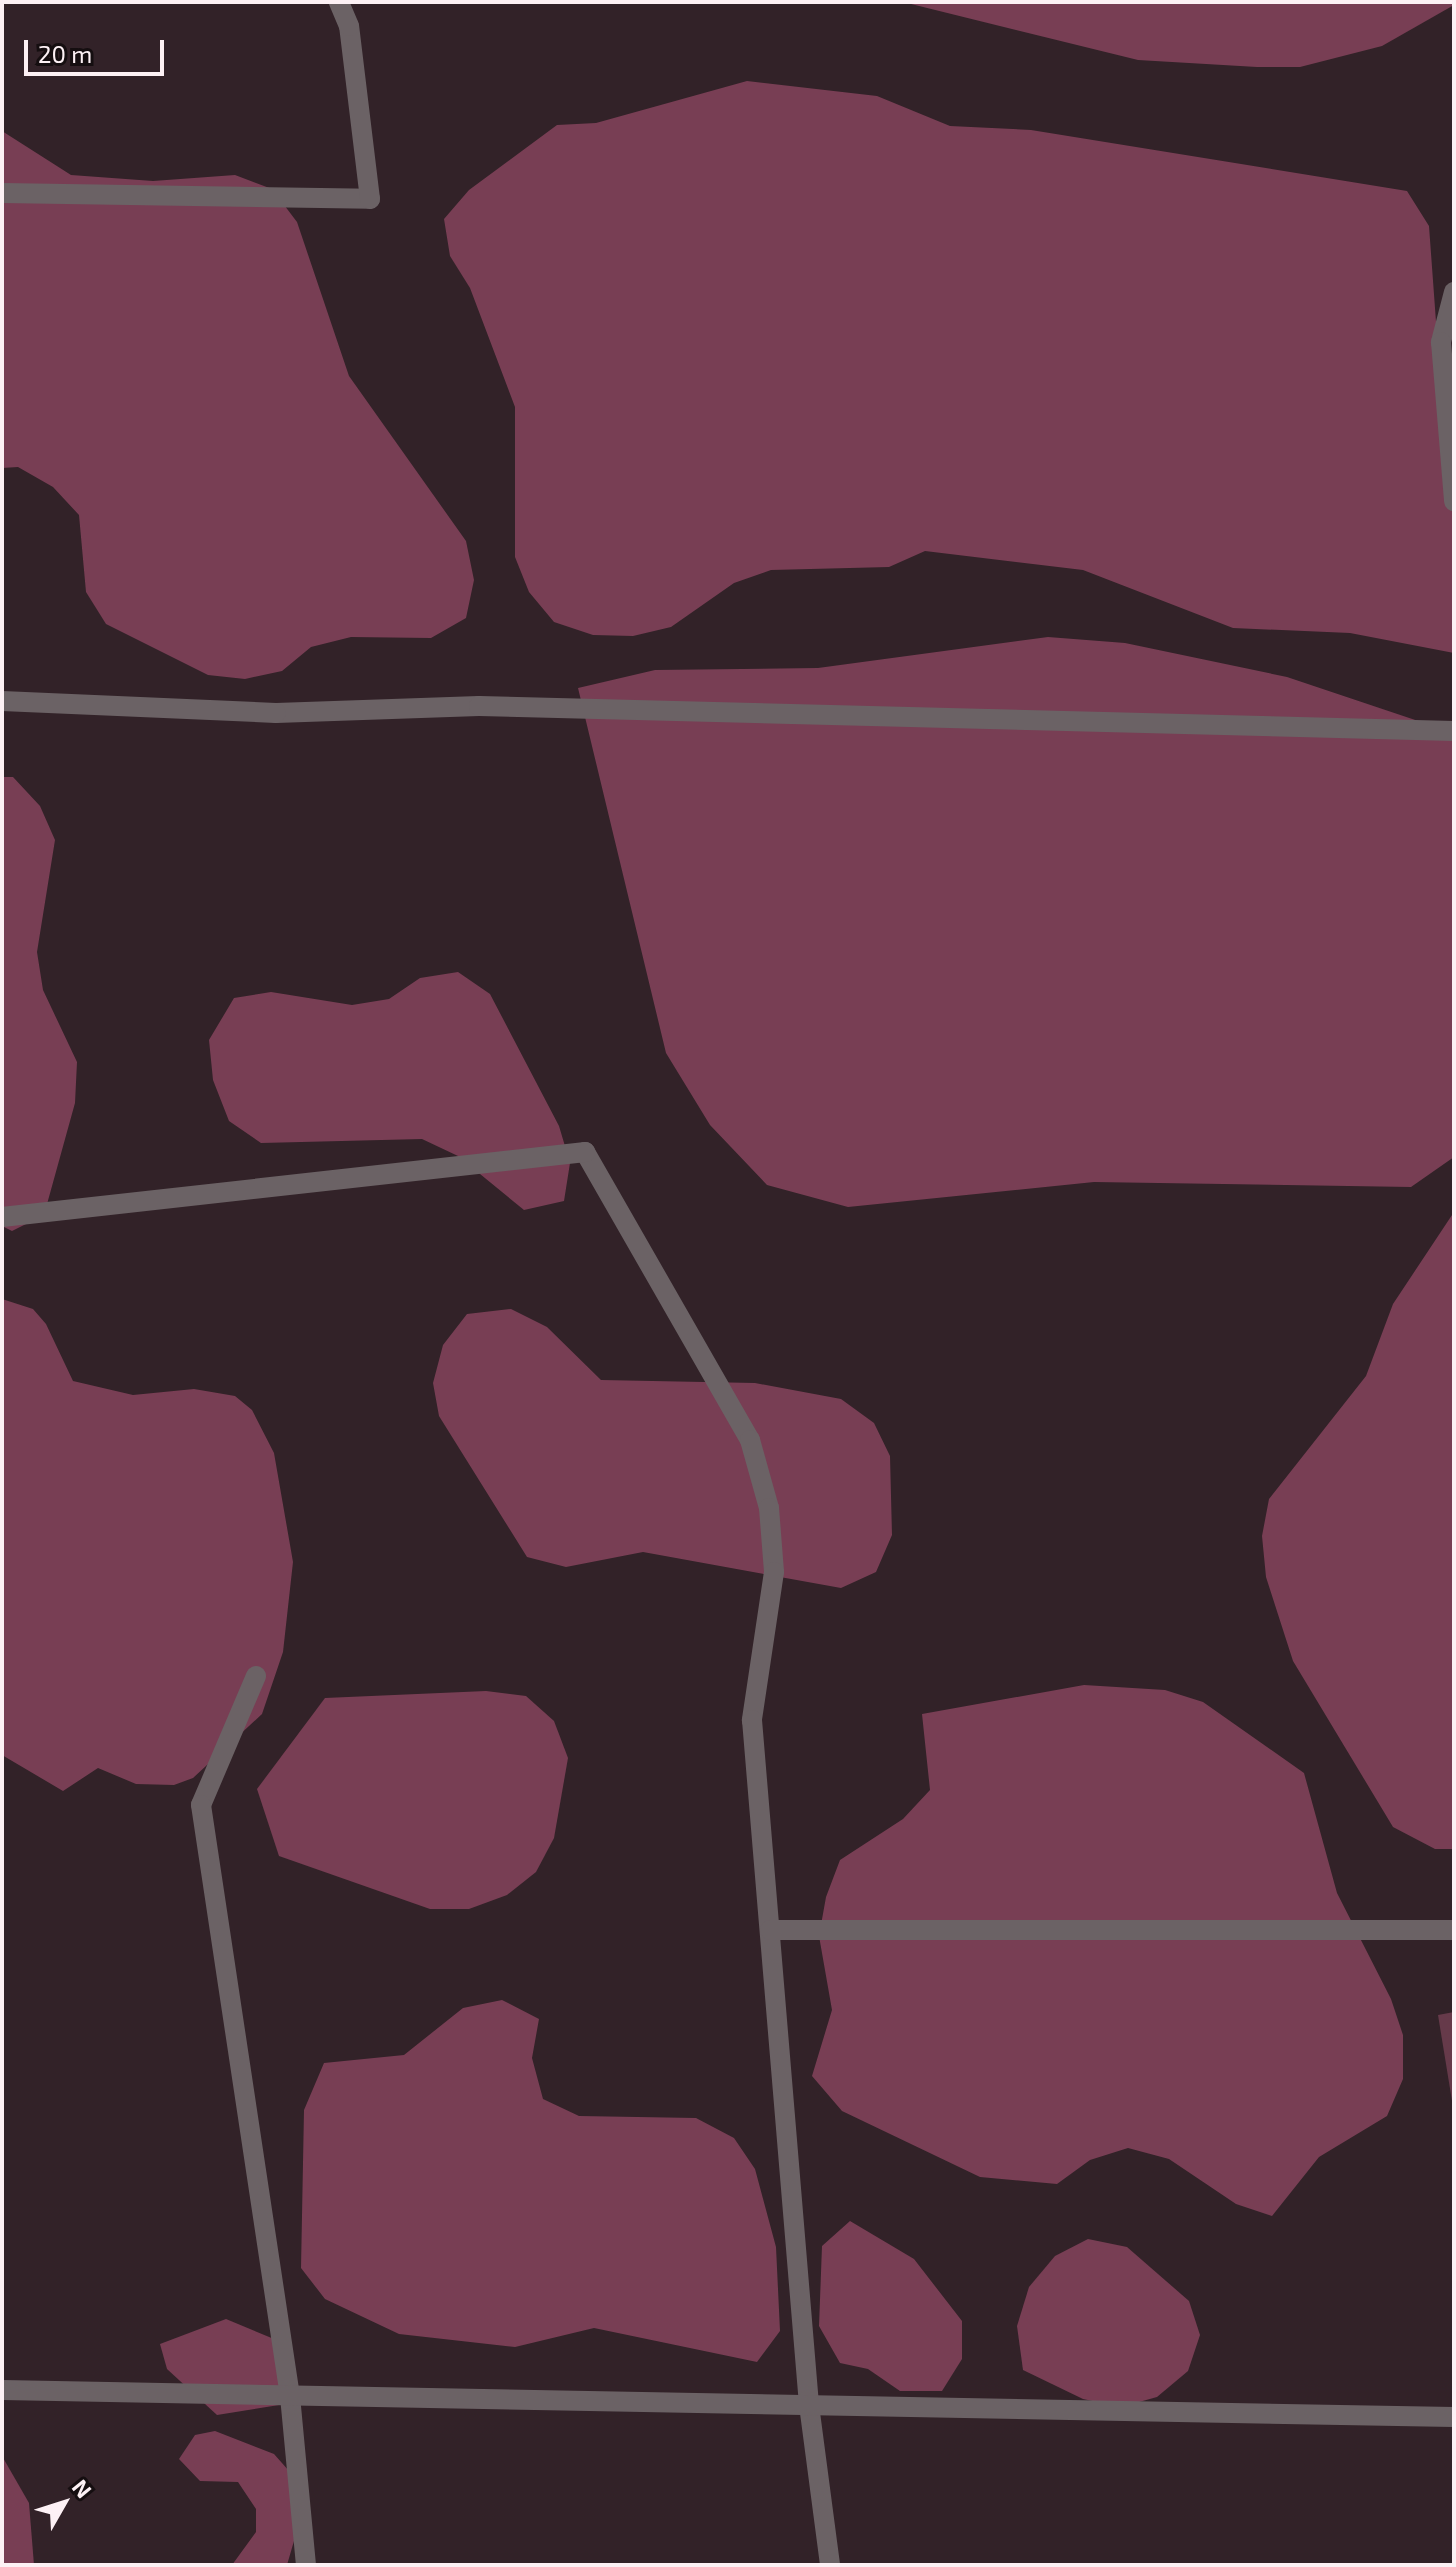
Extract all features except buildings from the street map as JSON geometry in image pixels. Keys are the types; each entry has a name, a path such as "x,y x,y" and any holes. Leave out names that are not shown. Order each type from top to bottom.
{"street":[{"path":"2,193 370,199 349,26 339,2"},
{"path":"1454,292 1441,342 1454,501"},
{"path":"2,701 276,713 479,706 1454,731"},
{"path":"2,1217 585,1152 750,1440 769,1508 774,1572 752,1720 809,2405 830,2565"},
{"path":"256,1676 201,1805 290,2396 306,2565"},
{"path":"770,1930 1454,1930"},
{"path":"2,2390 1454,2417"}],"shaded area":[{"path":"903,2 1454,2 1454,5 1382,46 1300,67 1257,67 1138,60"},
{"path":"747,81 877,96 950,126 1031,130 1407,191 1429,226 1441,390 1454,455 1454,653 1350,633 1233,628 1083,570 925,551 889,567 771,570 734,583 671,627 633,636 593,635 554,622 529,592 515,557 515,407 470,288 450,256 444,219 469,190 557,125 596,123"},
{"path":"2,131 71,175 153,181 235,175 272,189 297,222 349,376 466,541 474,580 466,618 431,638 351,637 311,647 282,671 245,679 208,675 106,624 86,592 79,515 53,487 18,467 2,468"},
{"path":"1048,637 1125,643 1287,677 1454,733 1454,1157 1411,1187 1094,1182 848,1207 767,1185 710,1125 666,1053 578,688 655,670 818,668"},
{"path":"2,777 13,777 40,806 55,840 37,952 43,990 77,1062 75,1103 44,1215 12,1231 2,1226"},
{"path":"458,972 490,994 559,1126 570,1163 564,1201 524,1210 458,1156 422,1139 261,1143 229,1121 213,1080 209,1040 234,998 271,992 352,1005 389,999 420,978"},
{"path":"1454,1212 1454,1849 1435,1849 1393,1827 1293,1661 1266,1577 1262,1536 1269,1499 1366,1376 1393,1304"},
{"path":"2,1299 33,1309 46,1324 73,1381 133,1395 194,1389 235,1396 252,1410 274,1453 293,1562 283,1652 262,1714 193,1778 174,1785 136,1784 98,1768 63,1791 2,1755"},
{"path":"511,1309 547,1327 601,1380 755,1383 841,1399 874,1423 890,1456 892,1535 876,1572 841,1588 643,1552 566,1567 527,1557 439,1416 433,1383 443,1345 467,1314"},
{"path":"1084,1685 1165,1690 1203,1702 1304,1773 1337,1893 1391,1999 1403,2035 1403,2079 1387,2116 1319,2157 1272,2216 1236,2204 1169,2159 1128,2148 1090,2160 1057,2184 980,2177 842,2111 812,2076 832,2010 819,1936 826,1897 840,1860 903,1819 930,1790 922,1714"},
{"path":"486,1691 526,1696 554,1721 568,1758 554,1838 536,1872 507,1895 469,1909 430,1909 279,1856 257,1789 325,1698"},
{"path":"502,2000 539,2019 532,2058 543,2099 579,2116 696,2118 734,2138 755,2169 776,2247 780,2331 757,2362 594,2328 515,2347 399,2334 325,2299 301,2268 304,2110 324,2063 404,2055 463,2008"},
{"path":"1454,2012 1454,2113 1438,2015"},
{"path":"850,2221 914,2259 962,2321 962,2359 942,2391 900,2391 868,2369 840,2363 819,2326 822,2246"},
{"path":"1088,2239 1127,2247 1189,2301 1200,2335 1188,2371 1157,2397 1121,2407 1083,2399 1023,2370 1017,2326 1029,2287 1055,2256"},
{"path":"226,2319 274,2339 289,2364 279,2405 217,2415 167,2369 160,2344"},
{"path":"215,2431 274,2454 297,2480 296,2534 287,2565 232,2565 256,2532 256,2509 238,2482 200,2481 179,2459 195,2435"},
{"path":"2,2456 29,2503 34,2565 2,2565"}]}
